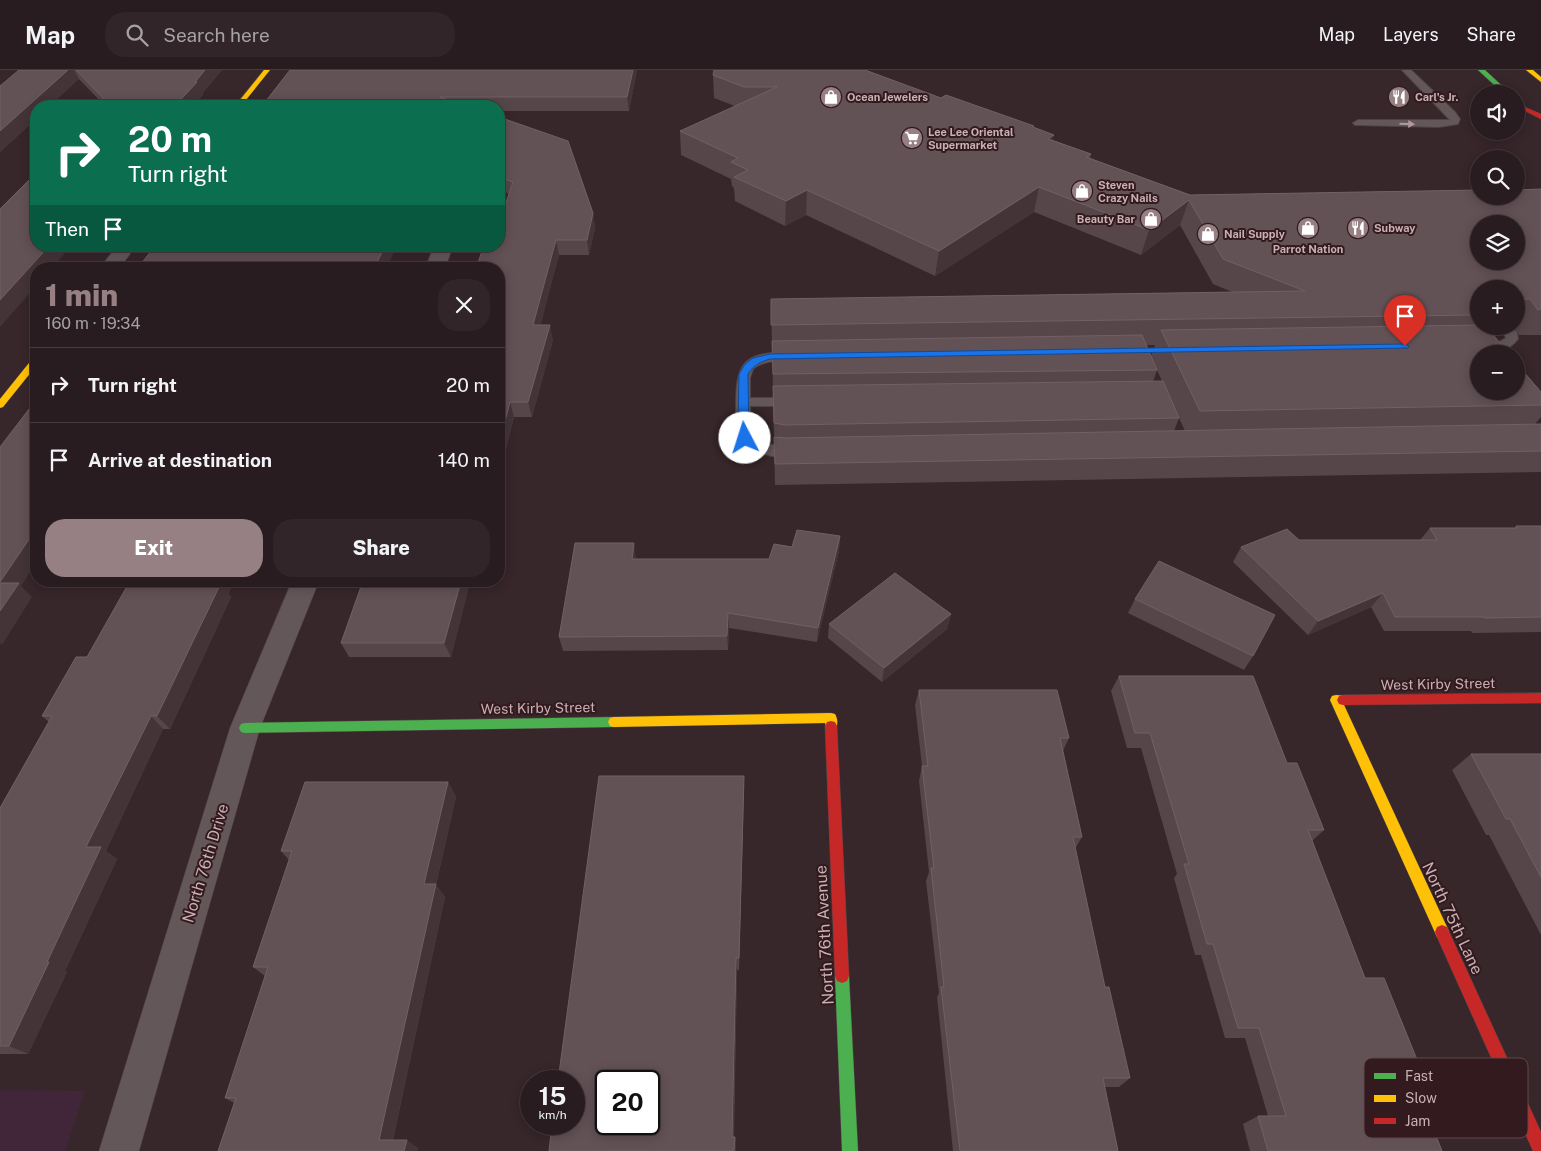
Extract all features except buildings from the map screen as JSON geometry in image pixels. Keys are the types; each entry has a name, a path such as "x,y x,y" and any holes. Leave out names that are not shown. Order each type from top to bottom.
{"street":[{"path":"243,100 267,70"},
{"path":"1481,70 1498,85"},
{"path":"1530,70 1541,80"},
{"path":"1525,109 1541,117"},
{"path":"114,262 122,252"},
{"path":"0,405 30,368"},
{"name":"North 76th Drive","path":"119,1151 245,728 304,587"},
{"name":"West Kirby Street","path":"1336,700 1541,698"},
{"name":"North 75th Lane","path":"1336,700 1499,1058"},
{"name":"West Kirby Street","path":"245,728 831,718"},
{"name":"North 76th Avenue","path":"831,718 850,1151"},
{"name":"North 75th Lane","path":"1528,1121 1541,1150"}],"lane":[{"path":"1358,123 1439,124 1455,122 1452,114 1406,70"},
{"path":"1504,345 1512,339 1511,335"},
{"path":"802,355 770,357 756,360 748,366 744,374 743,402 745,438 756,447 771,452 805,452"},
{"path":"743,402 813,401"}],"shaded area":[{"path":"0,1090 85,1091 65,1151 0,1151"}],"traffic: fast":[{"path":"1481,70 1498,85"},
{"path":"245,728 614,722"},
{"path":"842,976 850,1151"}],"traffic: slow":[{"path":"243,100 267,70"},
{"path":"1529,70 1541,80"},
{"path":"0,405 30,368"},
{"path":"1343,700 1336,700 1442,932"},
{"path":"614,722 831,718 831,726"}],"traffic: jam":[{"path":"1525,109 1541,117"},
{"path":"1343,700 1541,698"},
{"path":"831,726 842,976"},
{"path":"1442,932 1499,1058"},
{"path":"1528,1121 1541,1150"}],"place":[{"name":"Ocean Jewelers","path":"831,97"},
{"name":"Carl's Jr.","path":"1399,97"},
{"name":"Lee Lee Oriental Supermarket","path":"912,138"},
{"name":"Steven Crazy Nails","path":"1082,191"},
{"name":"Beauty Bar","path":"1151,219"},
{"name":"Parrot Nation","path":"1308,228"},
{"name":"Subway","path":"1358,228"},
{"name":"Nail Supply","path":"1208,234"}],"route":[{"path":"745,438 743,426 744,374 748,366 756,360 770,357 1405,346"}]}
